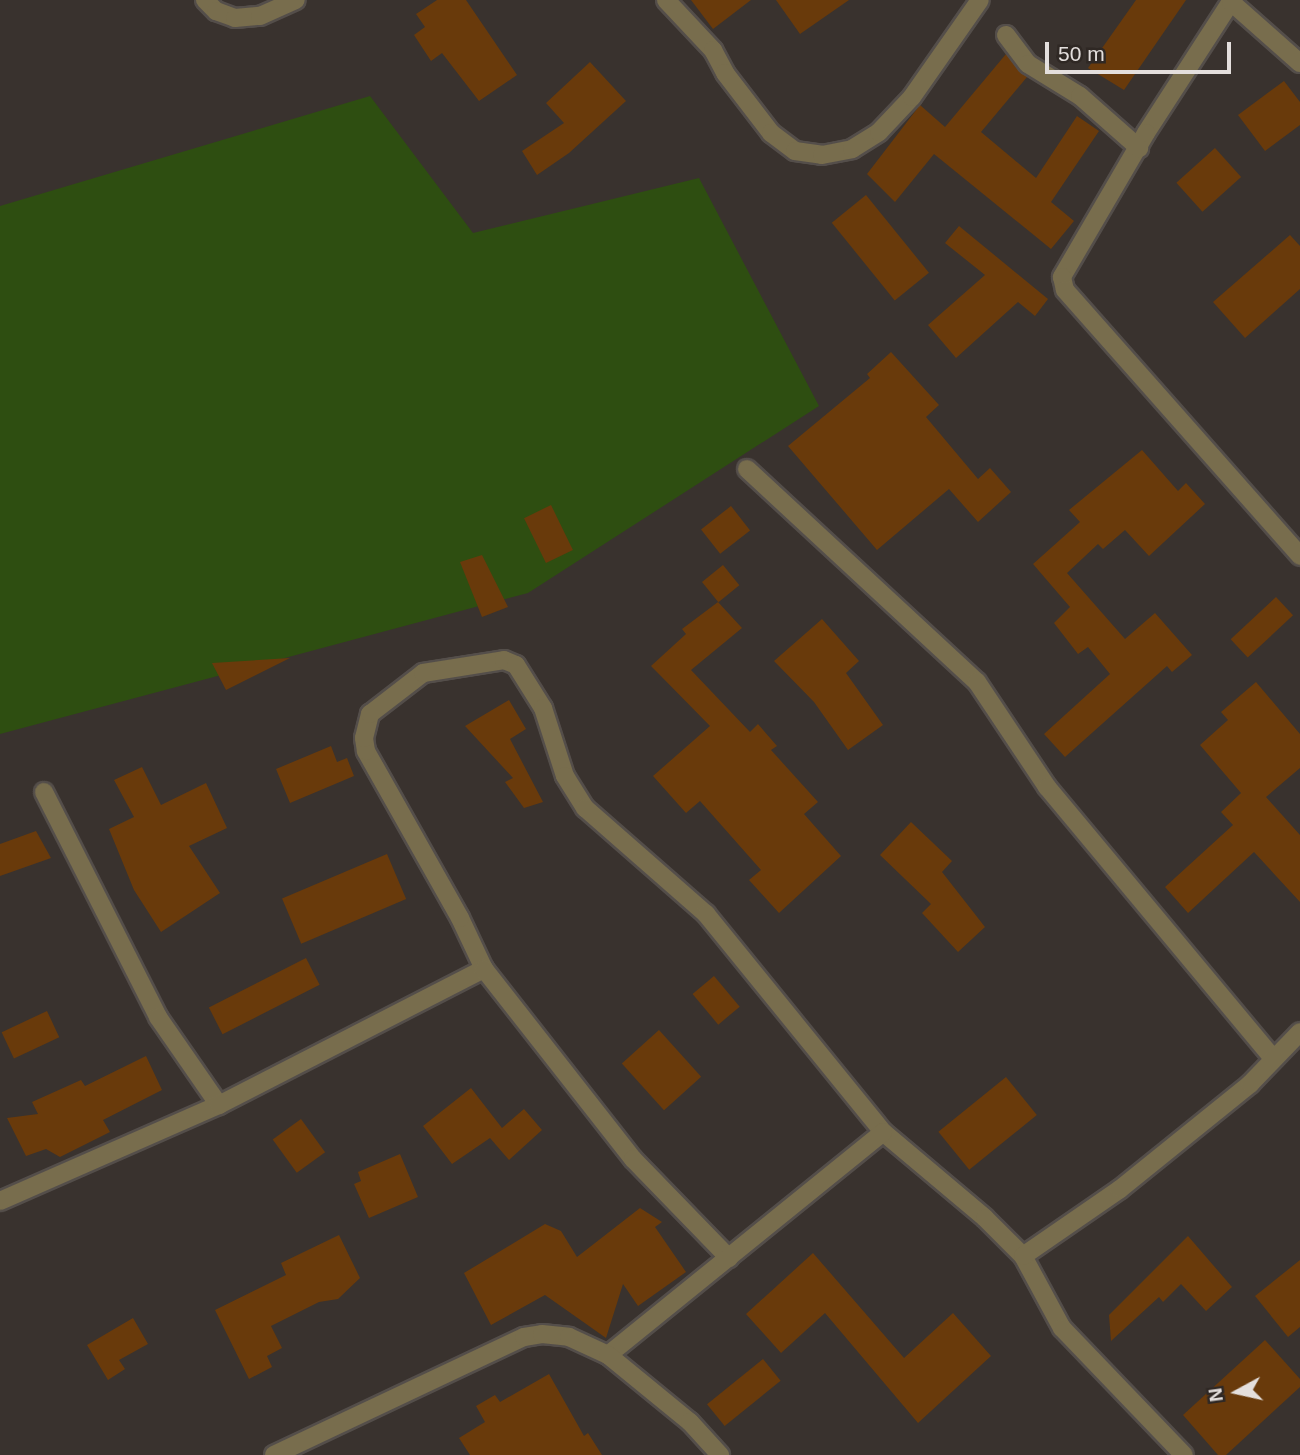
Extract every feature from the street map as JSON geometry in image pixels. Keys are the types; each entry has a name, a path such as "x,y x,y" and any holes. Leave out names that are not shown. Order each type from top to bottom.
{"street":[{"path":"205,0 216,11 235,18 260,16 296,0"},
{"path":"666,0 713,50 725,73 771,133 795,150 822,155 852,149 879,132 912,97 980,0"},
{"path":"1300,63 1231,1 1139,148 1062,282 1300,556"},
{"path":"1006,35 1028,64 1080,96 1139,148"},
{"path":"747,469 977,682 1047,787 1273,1058"},
{"path":"730,1258 626,1150 484,969 460,918 366,751 364,738 370,714 423,673 504,660 516,664 543,708 565,776 585,807 706,914 883,1132 985,1218 1023,1256 1062,1328 1184,1455"},
{"path":"44,792 158,1017 219,1105"},
{"path":"0,1201 219,1105 484,969"},
{"path":"1023,1256 1120,1189 1250,1084 1300,1032"},
{"path":"607,1355 883,1132"},
{"path":"274,1455 524,1337 569,1337 607,1355 690,1422 720,1455"}],"green space":[{"path":"370,96 473,233 699,178 819,406 528,593 0,734 0,206"}],"building":[{"path":"437,0 466,0 517,75 479,101 442,53 431,61 414,35 425,27 416,14"},
{"path":"691,0 751,0 713,29"},
{"path":"776,0 849,0 800,34"},
{"path":"1136,0 1186,0 1124,90 1088,68"},
{"path":"1006,54 1027,77 981,132 1036,178 1077,116 1099,131 1051,202 1074,221 1051,249 934,154 895,202 867,174 920,105 945,127"},
{"path":"590,62 626,101 569,153 537,175 522,151 564,123 546,103"},
{"path":"1284,81 1300,102 1300,125 1265,151 1238,115"},
{"path":"1215,148 1241,177 1202,212 1176,183"},
{"path":"866,195 929,273 895,300 832,223"},
{"path":"959,226 1048,299 1035,316 1018,302 956,358 928,325 985,275 945,243"},
{"path":"1290,235 1300,246 1300,289 1245,338 1213,302"},
{"path":"891,352 939,405 926,417 978,479 990,468 1011,492 978,522 949,489 877,550 788,446 870,378 867,374"},
{"path":"1142,450 1178,491 1186,483 1205,504 1149,556 1125,530 1103,549 1098,544 1067,573 1125,639 1155,613 1192,655 1172,672 1167,666 1065,757 1044,734 1110,674 1088,647 1078,654 1054,623 1070,607 1033,564 1080,522 1069,510"},
{"path":"551,505 573,550 546,563 524,518"},
{"path":"731,506 750,530 720,554 701,529"},
{"path":"482,555 508,607 482,617 460,562"},
{"path":"723,565 739,585 718,602 702,582"},
{"path":"1276,597 1293,615 1248,658 1231,639"},
{"path":"718,602 742,628 691,670 750,732 758,724 777,746 771,750 818,802 804,814 841,856 779,913 749,880 761,870 700,801 686,813 653,776 710,726 651,666 686,634 682,629"},
{"path":"822,619 859,661 846,673 883,725 848,750 814,702 774,661"},
{"path":"290,658 226,690 212,663"},
{"path":"1256,682 1300,734 1300,768 1266,797 1300,835 1300,902 1254,852 1188,913 1165,887 1233,825 1221,812 1241,793 1200,745 1228,720 1221,712"},
{"path":"509,700 526,729 510,739 543,802 524,808 505,782 513,778 465,726"},
{"path":"331,746 337,762 347,758 354,776 290,803 276,769"},
{"path":"142,767 161,805 206,783 227,828 189,846 220,893 161,932 134,890 109,829 134,817 114,780"},
{"path":"911,822 952,861 942,872 985,927 958,952 922,913 931,904 880,855"},
{"path":"36,831 51,858 0,876 0,844"},
{"path":"387,854 406,899 301,944 282,899"},
{"path":"306,958 320,985 223,1034 209,1007"},
{"path":"714,976 740,1007 718,1025 693,994"},
{"path":"47,1011 59,1037 14,1058 2,1032"},
{"path":"659,1030 701,1077 664,1110 622,1063"},
{"path":"146,1056 162,1090 103,1120 110,1132 60,1157 46,1149 26,1156 7,1118 38,1114 32,1102 81,1080 85,1086"},
{"path":"1006,1077 1037,1115 969,1170 938,1132"},
{"path":"471,1088 502,1128 524,1109 542,1130 509,1160 490,1138 452,1164 423,1126"},
{"path":"301,1119 325,1152 297,1173 273,1140"},
{"path":"400,1154 418,1197 369,1218 354,1184 361,1181 358,1172"},
{"path":"640,1208 662,1222 655,1227 686,1272 638,1306 623,1284 606,1338 545,1295 491,1325 464,1273 545,1224 561,1231 577,1257"},
{"path":"339,1235 360,1278 338,1299 319,1302 271,1326 282,1348 267,1356 272,1367 249,1379 215,1310 286,1275 281,1263"},
{"path":"1188,1236 1232,1287 1206,1311 1181,1284 1163,1302 1159,1297 1111,1341 1109,1315"},
{"path":"813,1253 904,1358 953,1313 991,1356 918,1423 825,1313 781,1353 746,1314"},
{"path":"1300,1260 1300,1327 1288,1337 1255,1296"},
{"path":"133,1318 148,1344 119,1360 125,1369 108,1380 87,1345"},
{"path":"1265,1340 1300,1379 1300,1387 1226,1455 1218,1455 1183,1415"},
{"path":"763,1359 781,1381 725,1426 707,1404"},
{"path":"549,1374 584,1436 588,1433 602,1455 470,1455 459,1438 485,1422 476,1406 495,1395 500,1402"}]}
